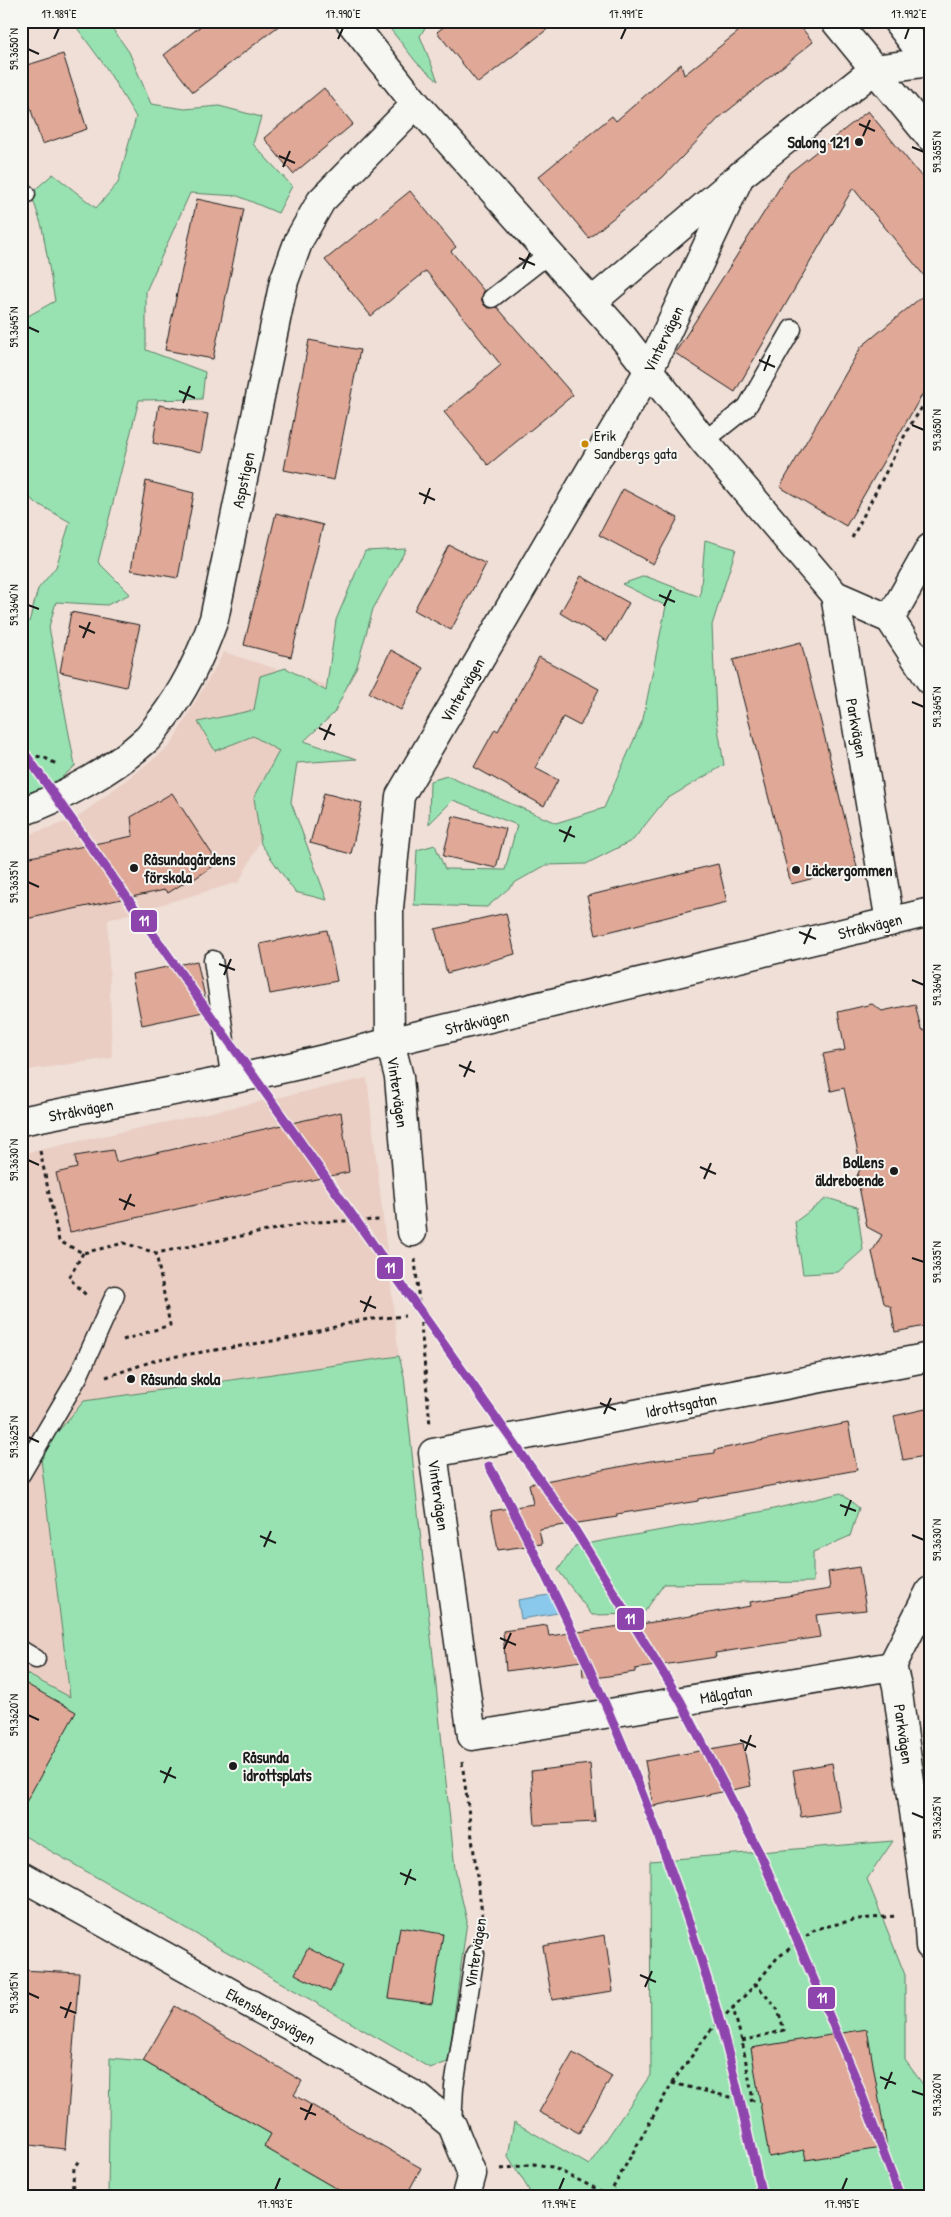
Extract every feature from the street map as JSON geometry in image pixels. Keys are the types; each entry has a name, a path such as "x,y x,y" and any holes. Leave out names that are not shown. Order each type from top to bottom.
{"street":[{"path":"350,21 416,104 592,302 649,370 704,441 835,595 890,619 930,680"},
{"path":"836,21 930,137"},
{"path":"896,21 929,63"},
{"path":"875,69 929,63"},
{"name":"Vintervägen","path":"592,302 740,176 875,69"},
{"name":"Aspstigen","path":"21,812 51,802 112,765 148,738 177,700 201,657 214,619 284,281 299,240 321,201 416,104"},
{"name":"Vintervägen","path":"412,1232 399,1078 390,1042 389,908 400,796 649,370 740,176"},
{"path":"890,619 930,548"},
{"name":"Parkvägen","path":"835,595 890,922"},
{"name":"Stråkvägen","path":"21,1122 231,1081 337,1057 390,1042 930,912"},
{"name":"Idrottsgatan","path":"433,1453 930,1357"},
{"name":"Vintervägen","path":"433,1453 472,1736"},
{"path":"892,1666 930,1592"},
{"name":"Parkvägen","path":"892,1666 898,1695 928,1914 930,1945"},
{"name":"Målgatan","path":"472,1736 892,1666"},
{"name":"Ekensbergsvägen","path":"21,1876 419,2098 452,2125 477,2184"}],"lane":[{"path":"492,298 550,253"},
{"path":"704,441 747,407 792,329"},
{"path":"213,960 231,1081"},
{"path":"21,1474 78,1377 115,1295"},
{"name":"Vintervägen","path":"452,2125 454,2086 474,1954"}],"path":[{"path":"852,538 908,429 930,395"},
{"path":"21,752 45,758 64,769"},
{"path":"40,1151 60,1241 83,1253 124,1243 156,1253 312,1222 387,1220"},
{"name":"Vintervägen","path":"412,1232 433,1453"},
{"path":"83,1253 69,1278 106,1314"},
{"path":"117,1342 170,1325 156,1253"},
{"path":"78,1377 89,1382 159,1359 291,1338 362,1320 406,1316"},
{"name":"Vintervägen","path":"472,1736 462,1759 483,1921 474,1954"},
{"path":"477,2184 534,2164 552,2167 610,2196 672,2083 710,2031 756,1984 777,1958 816,1929 858,1919 928,1914"},
{"path":"742,2041 784,2030 778,2010 756,1984"},
{"path":"672,2083 753,2100 742,2041 733,2008"},
{"path":"72,2196 74,2168 79,2160"}],"shaded area":[{"name":"Råsundagårdens förskola","path":"224,652 326,685 254,854 239,882 108,920 112,1058 21,1071 21,837 75,819 170,746"},
{"name":"Råsunda skola","path":"367,1078 399,1356 84,1401 41,1459 70,1698 21,1671 21,1154"}],"green space":[{"path":"72,21 107,21 129,52 151,104 185,109 219,106 261,117 253,144 292,186 278,213 238,196 190,193 146,291 146,350 205,372 202,399 139,400 98,562 130,594 107,605 56,602 49,627 75,766 54,784 21,795 21,623 29,622 38,589 56,567 70,522 33,501 21,486 21,320 55,301 42,227 31,193 53,174 96,208 118,183 136,117 105,66"},
{"path":"384,21 429,21 420,36 438,81 417,63"},
{"path":"705,540 736,549 712,625 716,716 724,765 665,800 633,840 586,864 546,865 516,882 487,907 414,905 417,850 435,845 445,869 505,870 517,825 453,800 429,824 430,781 447,776 556,823 604,808 643,719 666,606 622,584 645,576 700,597"},
{"path":"406,549 373,609 357,666 334,713 304,741 357,759 297,763 291,802 327,900 295,892 261,844 254,798 279,751 253,736 215,751 198,722 254,710 260,676 286,668 326,691 336,620 365,551"},
{"path":"827,1198 857,1207 863,1250 838,1272 803,1274 795,1222"},
{"name":"Råsunda idrottsplats","path":"399,1356 404,1376 455,1869 467,1921 448,2062 430,2068 21,1834 21,1671 70,1697 41,1459 43,1449 84,1401"},
{"path":"841,1493 859,1508 850,1536 813,1552 813,1582 664,1584 643,1614 592,1615 558,1570 575,1546 765,1511"},
{"path":"893,1841 867,1879 905,1975 905,2060 930,2094 930,2196 526,2196 529,2190 508,2156 514,2122 589,2165 651,2074 650,1861"},
{"path":"110,2058 143,2061 271,2134 264,2147 349,2196 108,2196"}],"water":[{"path":"555,1594 558,1613 521,1619 518,1600"}],"building":[{"path":"207,21 285,21 193,92 164,55"},
{"path":"451,21 558,21 478,83 437,32"},
{"path":"728,21 796,21 813,42 719,118 663,177 589,238 538,177 612,116 616,121 681,64 684,75 738,32"},
{"path":"63,54 87,129 42,144 21,79 21,67"},
{"path":"324,88 353,124 293,174 264,138"},
{"path":"868,111 930,187 930,283 853,188 735,392 675,353 789,173"},
{"path":"410,191 456,247 451,251 484,291 481,299 484,305 488,308 497,307 573,395 488,465 444,412 501,365 426,271 371,316 325,260"},
{"path":"197,199 244,209 213,359 165,350"},
{"path":"930,290 930,381 846,526 780,487 861,347"},
{"path":"309,340 360,350 334,480 284,470"},
{"path":"159,405 208,414 201,453 153,443"},
{"path":"146,481 194,493 178,578 131,570"},
{"path":"623,489 678,518 653,564 599,535"},
{"path":"276,513 323,525 291,657 244,645"},
{"path":"449,545 486,564 451,630 414,610"},
{"path":"581,576 629,603 607,641 560,613"},
{"path":"71,612 140,625 126,687 60,672"},
{"path":"801,642 857,867 791,884 733,660"},
{"path":"391,650 424,668 401,710 369,693"},
{"path":"539,657 599,689 580,726 563,717 535,768 558,780 544,806 474,767 495,729 498,731"},
{"path":"172,793 218,863 191,881 190,879 168,893 165,890 21,920 21,859 133,836 131,817"},
{"path":"324,793 362,803 351,854 310,843"},
{"path":"453,816 506,829 496,868 443,856"},
{"path":"718,864 727,902 596,935 587,896"},
{"path":"506,913 515,954 447,973 435,929"},
{"path":"327,930 337,981 270,994 260,944"},
{"path":"197,961 208,1011 142,1025 132,974"},
{"name":"Bollens äldreboende","path":"872,1004 882,1011 915,1004 921,1029 927,1032 930,1042 930,1325 895,1332 891,1307 884,1303 872,1252 882,1235 867,1227 857,1176 861,1167 844,1088 831,1091 823,1054 845,1050 838,1012"},
{"path":"341,1112 349,1172 70,1232 56,1173 77,1168 75,1156 113,1150 116,1162"},
{"path":"930,1408 930,1455 903,1460 894,1416"},
{"path":"848,1423 857,1470 698,1499 698,1501 617,1514 617,1517 539,1529 542,1544 498,1550 491,1511 533,1504 529,1484 650,1461 715,1453 715,1450"},
{"path":"859,1567 866,1610 816,1615 820,1637 715,1653 716,1657 635,1669 635,1672 595,1678 595,1674 583,1677 582,1661 506,1671 503,1631 547,1625 549,1636 629,1626 751,1606 750,1602 830,1589 828,1572"},
{"path":"21,1681 76,1712 21,1811"},
{"path":"743,1743 751,1786 653,1806 645,1761"},
{"path":"832,1763 840,1811 801,1817 793,1770"},
{"path":"590,1764 595,1822 535,1825 531,1771"},
{"path":"400,1927 443,1934 432,2004 389,1998"},
{"path":"605,1935 613,1991 552,2000 543,1946"},
{"path":"308,1948 343,1966 330,1992 295,1974"},
{"path":"21,1970 79,1973 65,2149 21,2144"},
{"path":"175,2006 302,2081 294,2095 421,2168 406,2196 349,2196 264,2147 271,2134 143,2061"},
{"path":"867,2029 887,2147 806,2160 804,2150 769,2157 751,2048"},
{"path":"573,2053 612,2076 579,2133 539,2112"}],"transit line":[{"name":"11","path":"21,748 572,1525 680,1700 762,1858 854,2074 900,2196"},
{"name":"11","path":"489,1466 529,1542 589,1667 610,1714 667,1858 722,2029 762,2196"}],"place":[{"name":"Salong 121","path":"859,142"},
{"name":"Erik Sandbergs gata","path":"585,444"},
{"name":"Råsundagårdens förskola","path":"134,868"},
{"name":"Läckergommen","path":"796,870"},
{"name":"Bollens äldreboende","path":"894,1171"},
{"name":"Råsunda skola","path":"131,1379"},
{"name":"Råsunda idrottsplats","path":"233,1766"}]}
